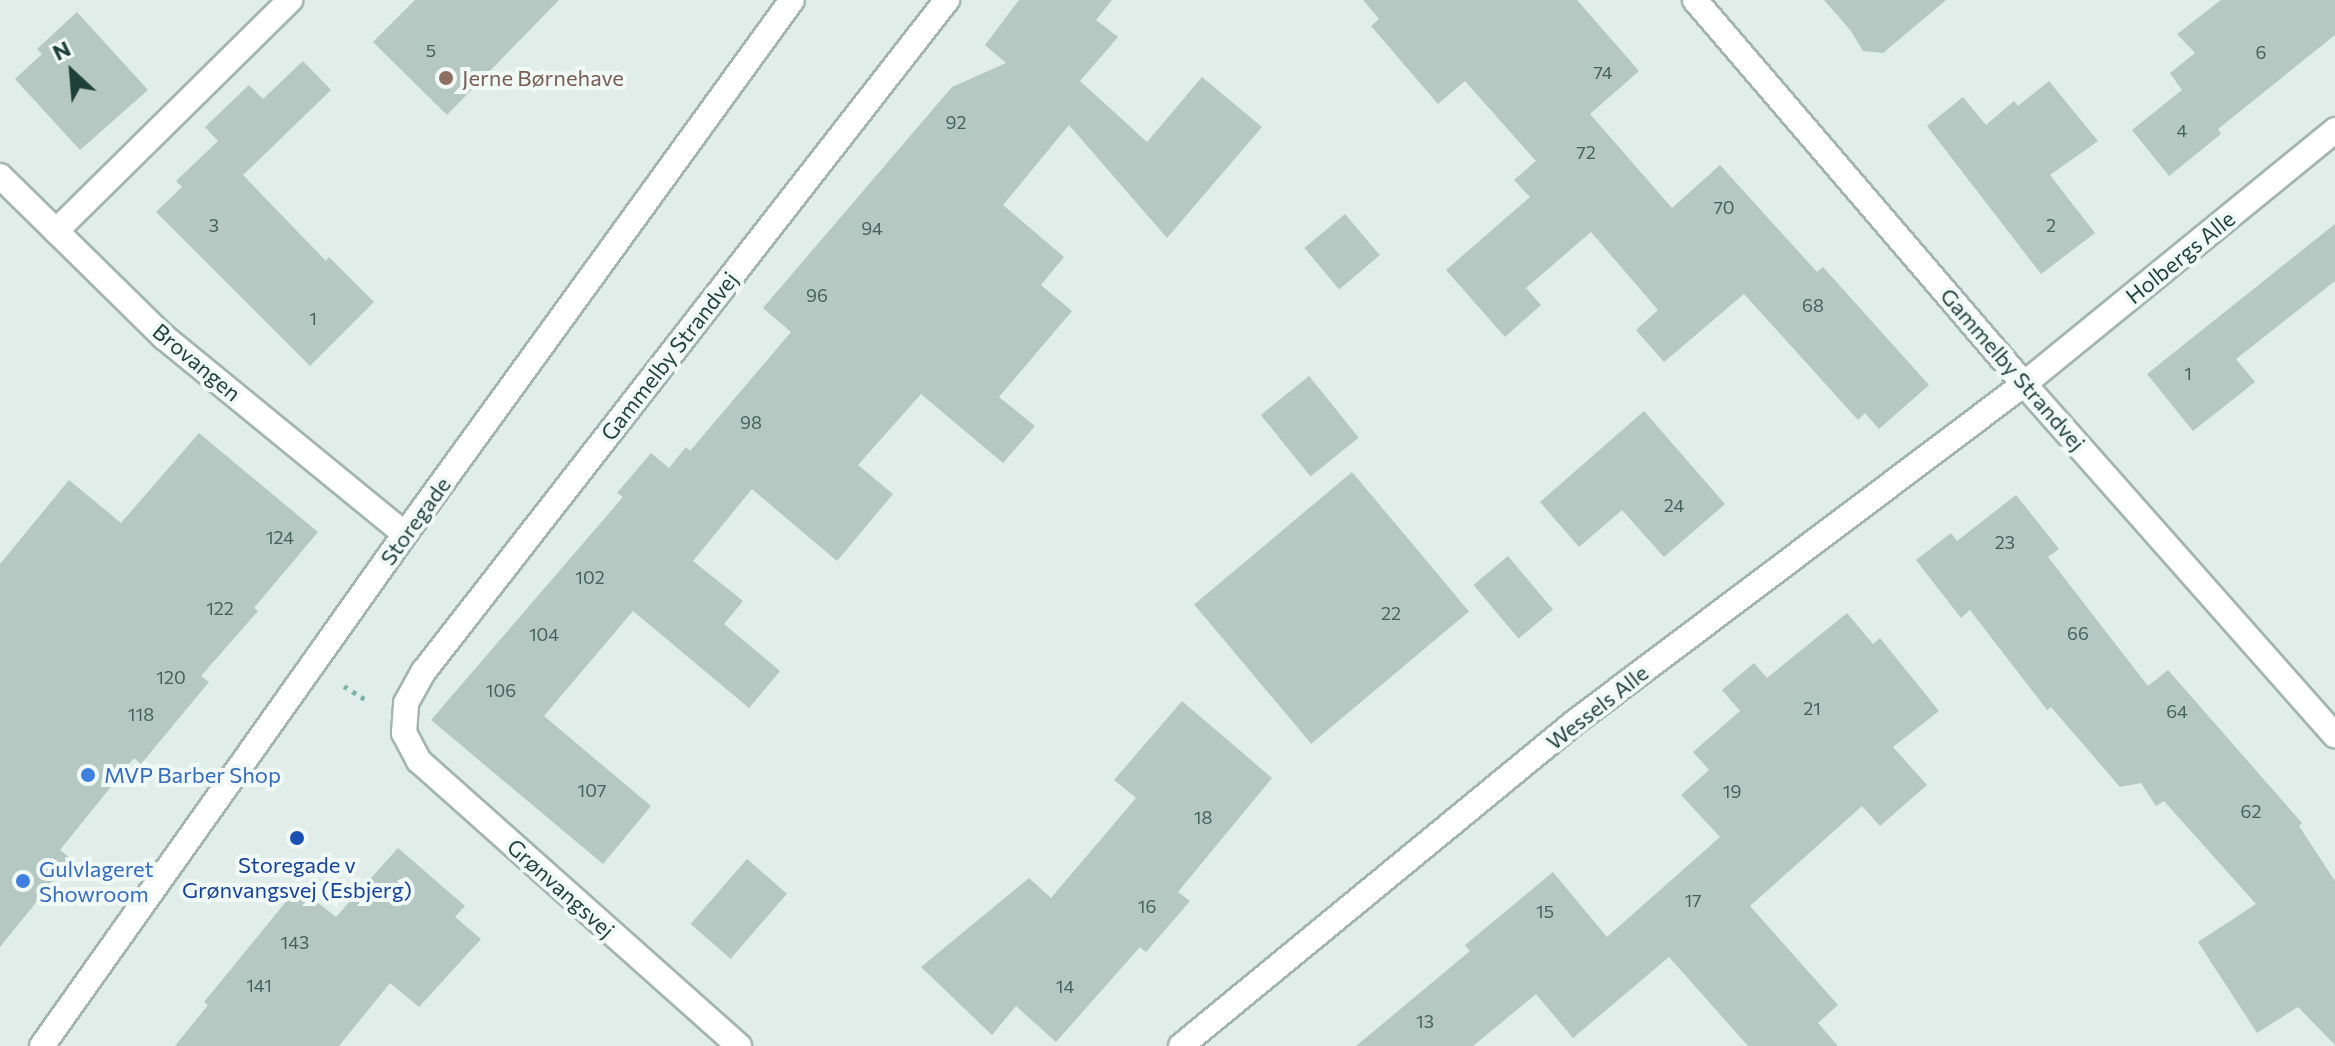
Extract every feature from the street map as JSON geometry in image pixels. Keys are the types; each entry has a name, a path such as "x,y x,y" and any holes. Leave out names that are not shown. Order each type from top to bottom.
{"street":[{"path":"56,231 290,0"},
{"name":"Storegade","path":"42,1046 405,534 792,0"},
{"name":"Gammelby Strandvej","path":"403,718 410,692 424,671 947,0"},
{"name":"Gammelby Strandvej","path":"1695,0 2024,384 2335,735"},
{"name":"Holbergs Alle","path":"2024,384 2335,130"},
{"name":"Brovangen","path":"0,176 164,337 405,534"},
{"name":"Wessels Alle","path":"1181,1046 1575,722 2024,384"},
{"name":"Grønvangsvej","path":"403,718 404,733 419,761 739,1046"}],"path":[{"path":"311,666 403,718"}],"building":[{"name":"Jerne Børnehave","path":"415,0 559,0 447,115 373,42"},
{"path":"1019,0 1112,0 1096,20 1118,37 1080,81 1147,142 1202,77 1262,127 1167,238 1069,125 1003,205 1064,257 1041,285 1072,311 999,397 1035,426 1003,463 921,394 858,465 893,494 837,561 752,489 693,561 743,601 724,624 780,671 749,708 633,611 544,716 651,806 603,864 431,720 623,497 617,493 651,453 669,468 686,447 690,451 791,332 763,308 952,87 1006,63 985,45"},
{"path":"1363,0 1577,0 1639,71 1590,114 1672,208 1720,165 1817,272 1823,267 1929,385 1879,429 1865,413 1858,420 1744,294 1664,362 1636,330 1658,310 1591,232 1526,288 1541,305 1505,337 1446,270 1530,197 1514,180 1536,161 1465,81 1438,104 1371,26 1379,19"},
{"path":"1824,0 1946,0 1883,53 1863,51 1851,31"},
{"path":"2221,0 2335,0 2335,35 2218,129 2221,134 2169,176 2132,130 2182,90 2170,73 2195,53 2177,34"},
{"path":"77,12 148,90 80,150 15,79 42,54 37,49"},
{"path":"303,61 331,90 243,175 326,261 329,257 374,302 310,366 156,212 182,187 176,181 218,141 205,127 249,85 263,99"},
{"path":"2049,81 2098,141 2050,175 2095,233 2041,274 1927,126 1963,97 1986,125 2014,101 2018,106"},
{"path":"1345,214 1380,255 1339,289 1304,248"},
{"path":"2335,224 2335,281 2236,359 2255,382 2193,431 2147,374"},
{"path":"1309,376 1359,437 1311,476 1261,415"},
{"path":"1644,411 1725,504 1664,557 1622,510 1579,547 1540,502"},
{"path":"199,433 318,532 254,608 258,611 201,676 209,682 141,764 134,758 60,850 71,859 0,947 0,564 69,480 121,523"},
{"path":"1352,472 1469,611 1311,744 1194,604"},
{"path":"2016,495 2059,549 2048,557 2148,686 2168,670 2302,823 2299,826 2335,881 2335,1045 2298,1007 2257,1033 2198,942 2256,904 2164,801 2156,806 2141,783 2120,787 2051,707 2047,710 1970,610 1961,618 1916,560 1951,533 1957,541"},
{"path":"1508,556 1553,610 1519,639 1474,585"},
{"path":"1847,613 1873,644 1880,638 1939,711 1893,747 1927,785 1880,826 1862,806 1750,906 1838,1005 1818,1023 1838,1046 1748,1046 1669,957 1573,1038 1536,994 1473,1046 1356,1046 1470,951 1465,945 1553,872 1607,937 1720,837 1681,795 1709,770 1693,752 1740,711 1722,690 1754,663 1767,678"},
{"path":"1182,701 1272,778 1178,892 1190,901 1146,952 1140,947 1056,1042 1016,1006 992,1035 921,967 1029,878 1051,898 1136,798 1114,780"},
{"path":"398,848 465,906 455,917 481,939 419,1007 390,983 339,1046 175,1046 208,1005 204,1002 298,887 336,917"},
{"path":"747,859 787,894 731,959 691,924"}],"place":[{"name":"Jerne Børnehave","path":"446,78"},
{"name":"MVP Barber Shop","path":"88,775"},
{"name":"Storegade v Grønvangsvej (Esbjerg)","path":"297,838"},
{"name":"Gulvlageret Showroom","path":"23,881"}]}
